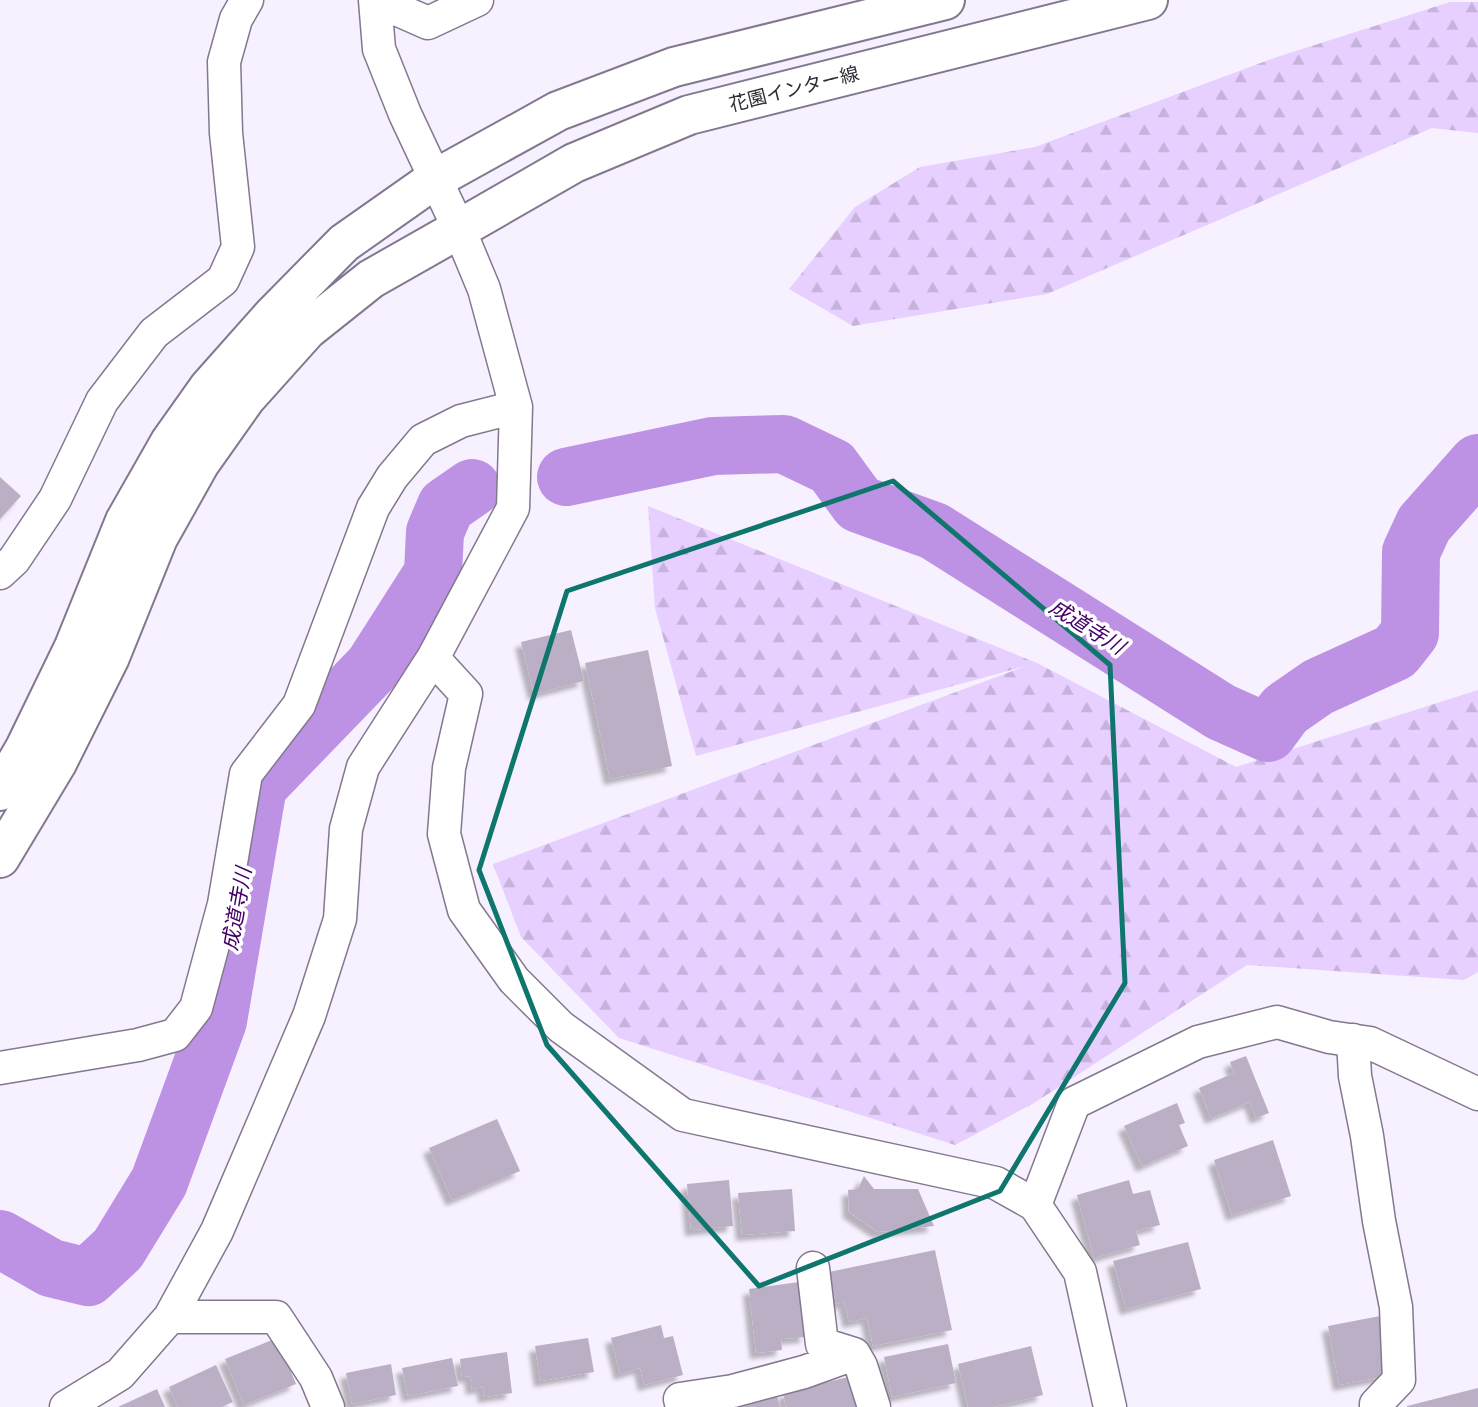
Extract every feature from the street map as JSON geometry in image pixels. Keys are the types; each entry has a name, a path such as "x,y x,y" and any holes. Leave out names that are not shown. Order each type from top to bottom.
{"main road":[{"path":"0,791 25,748 74,647 125,521 170,442 209,387 273,315 344,243 435,179 558,111 674,67 945,0"},
{"name":"花園インター線","path":"0,858 57,763 110,657 159,538 200,463 246,397 307,330 371,279 574,163 690,115 1148,0"}],"street":[{"path":"0,573 14,560 55,499 102,401 153,333 223,280 238,247 226,133 224,62 236,19 247,0"},
{"path":"66,1407 120,1374 170,1317 217,1231 309,1016 340,919 346,829 363,767 433,658 513,509 516,407 484,289 405,114 379,49 375,0 428,23 477,0"},
{"path":"0,1068 138,1045 175,1035 196,1008 225,904 246,774 299,705 373,508 392,477 423,440 461,421 516,407"},
{"path":"433,658 466,694 449,768 444,834 464,910 514,980 561,1027 683,1115 996,1183 1035,1205 1080,1272 1110,1407"},
{"path":"1035,1205 1074,1103 1198,1042 1277,1022 1329,1037 1370,1043 1478,1094"},
{"path":"1353,1040 1355,1076 1396,1307 1399,1380 1376,1404 1377,1407"},
{"path":"813,1268 822,1344 854,1354 861,1366 874,1407"},
{"path":"170,1317 276,1317 316,1378 328,1407"},
{"path":"682,1407 680,1399 733,1391 804,1372 854,1354"}],"highlighted area":[{"path":"893,481 1110,665 1125,983 1000,1191 759,1286 547,1045 479,870 567,591"}],"green space":[{"path":"1450,2 1478,2 1478,133 1432,128 1047,294 853,326 789,289 855,207 920,167 1035,147 1277,57"},
{"path":"648,506 1037,663 1236,767 1478,690 1478,972 1464,980 1247,965 1034,1103 955,1145 619,1038 521,937 493,864 1026,666 696,756 655,608"}],"building":[{"path":"0,477 21,496 0,519"},
{"path":"571,630 584,681 534,694 521,642"},
{"path":"648,650 672,766 610,779 585,663"},
{"path":"1246,1056 1269,1113 1256,1118 1250,1102 1211,1118 1199,1088 1234,1073 1230,1062"},
{"path":"1177,1103 1185,1123 1179,1125 1188,1146 1142,1166 1124,1126"},
{"path":"497,1119 520,1171 452,1200 429,1148"},
{"path":"1273,1140 1291,1196 1232,1215 1214,1160"},
{"path":"864,1176 874,1189 918,1189 934,1226 878,1232 849,1212 848,1190 858,1189"},
{"path":"729,1180 733,1226 691,1230 687,1184"},
{"path":"1129,1180 1133,1194 1150,1190 1160,1225 1136,1231 1140,1245 1094,1258 1077,1195"},
{"path":"792,1189 795,1231 742,1235 738,1193"},
{"path":"1188,1242 1201,1289 1126,1309 1113,1261"},
{"path":"935,1250 952,1330 873,1346 867,1318 849,1322 844,1302 836,1304 829,1272"},
{"path":"799,1282 806,1337 781,1339 782,1350 756,1353 749,1289"},
{"path":"1380,1316 1391,1375 1339,1385 1328,1326"},
{"path":"661,1325 664,1338 673,1336 683,1375 644,1385 640,1368 620,1374 611,1338"},
{"path":"277,1338 296,1384 244,1405 225,1359"},
{"path":"588,1338 594,1372 540,1381 535,1346"},
{"path":"948,1344 956,1383 892,1397 884,1357"},
{"path":"1031,1346 1043,1395 993,1407 968,1407 958,1364"},
{"path":"507,1352 512,1393 484,1397 483,1387 472,1389 470,1376 462,1377 460,1359"},
{"path":"452,1358 458,1386 408,1396 402,1368"},
{"path":"391,1364 396,1395 352,1404 346,1373"},
{"path":"216,1365 233,1402 221,1407 178,1407 169,1387"},
{"path":"852,1376 859,1407 786,1407 783,1393"},
{"path":"1478,1388 1478,1407 1407,1407 1407,1406"},
{"path":"157,1389 165,1407 118,1407"},
{"path":"776,1392 780,1407 719,1407"}],"waterway":[{"name":"成道寺川","path":"566,477 713,446 784,444 832,467 859,504 934,531 1221,712 1268,733 1285,710 1318,687 1395,652 1410,633 1411,552 1424,524 1478,463"},
{"name":"成道寺川","path":"0,1239 51,1268 88,1277 118,1249 159,1182 218,1021 258,786 373,667 433,573 435,532 446,506 472,488"}]}
